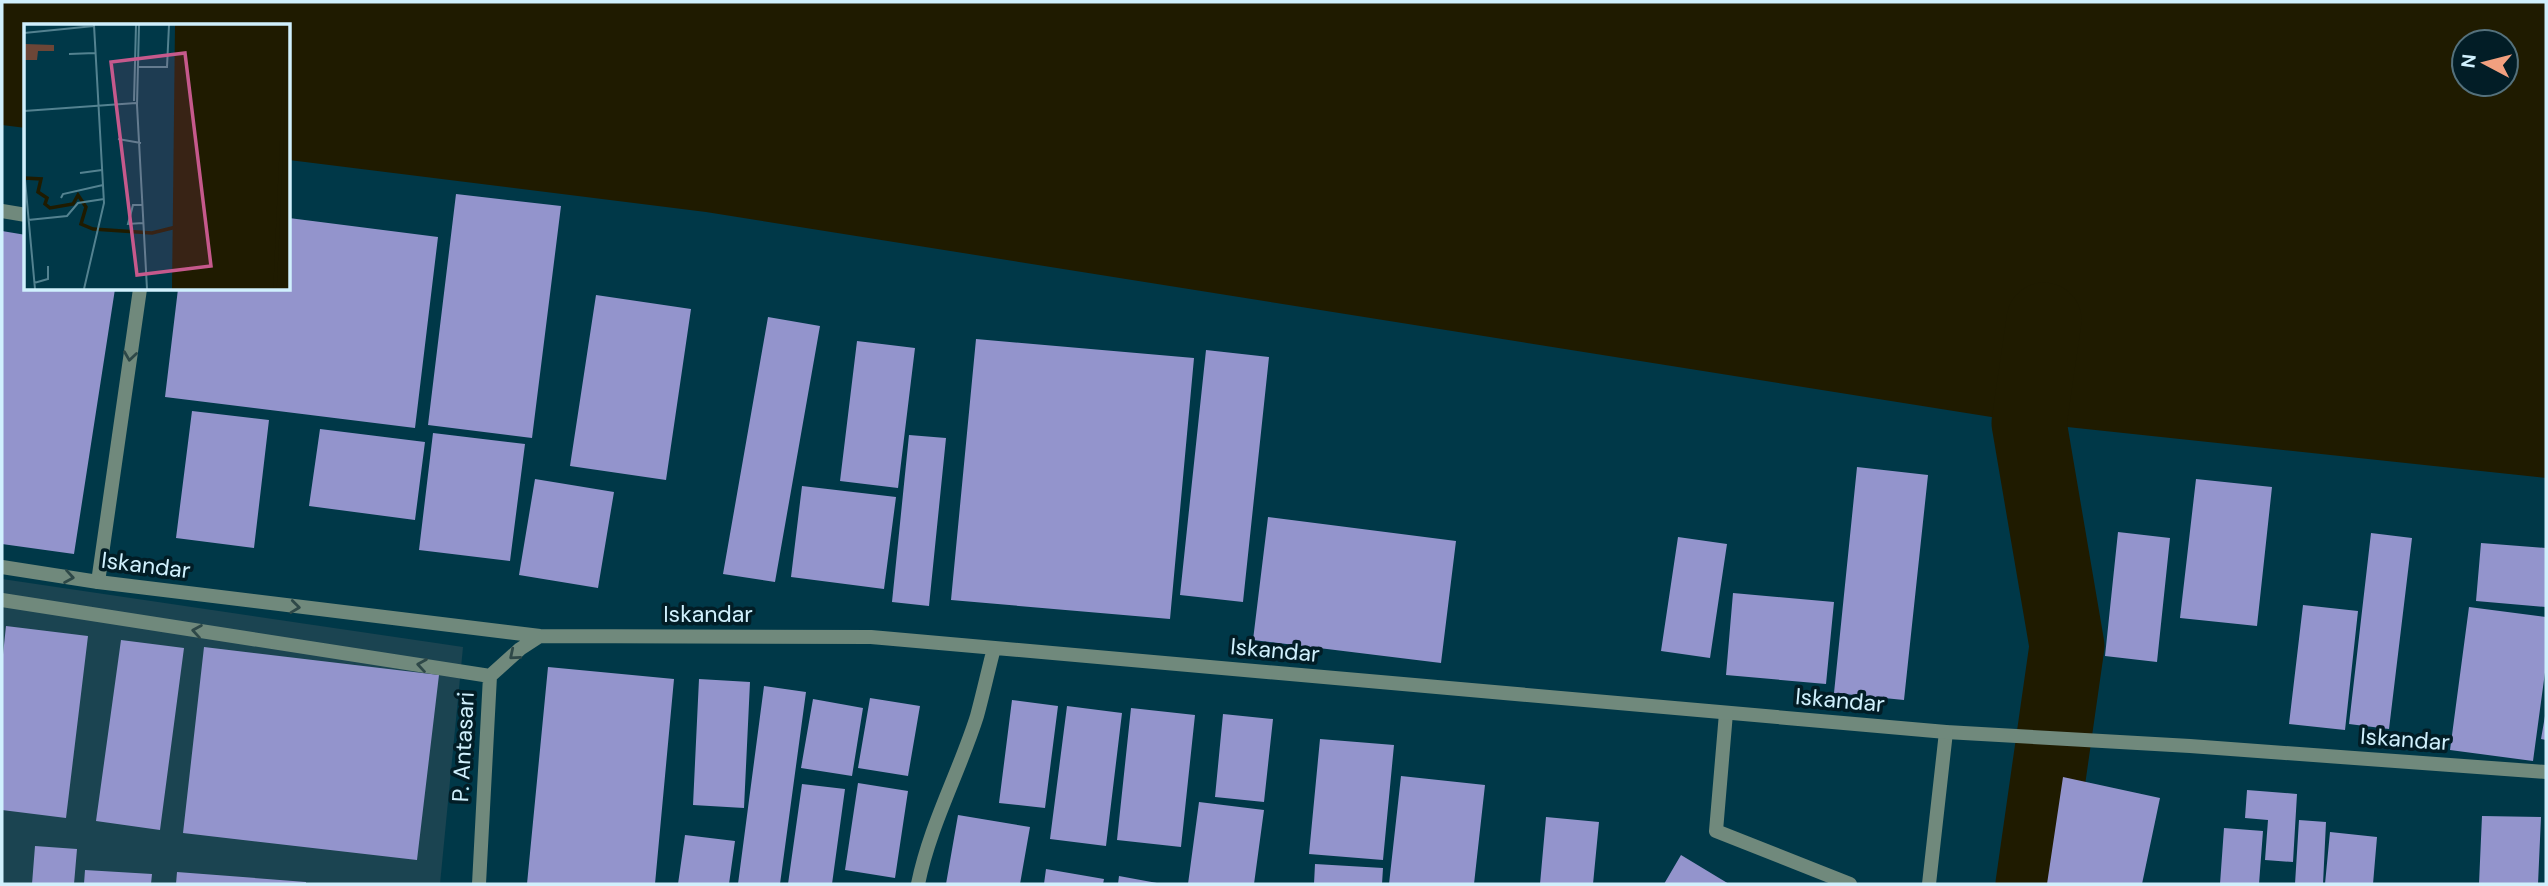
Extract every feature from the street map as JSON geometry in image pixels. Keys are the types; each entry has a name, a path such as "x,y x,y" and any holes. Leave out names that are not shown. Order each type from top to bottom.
{"street":[{"path":"2,211 24,215"},
{"path":"98,582 140,290"},
{"name":"Iskandar","path":"2,567 98,582 540,636 871,637 1946,732 2546,772"},
{"path":"2,600 490,676"},
{"name":"P. Antasari","path":"479,884 490,676 520,649 540,636"},
{"path":"918,884 939,810 976,717 994,648"},
{"path":"1726,713 1716,831 1850,884"},
{"path":"1928,884 1946,732"}],"shaded area":[{"path":"2,2 2546,2 2546,478 2029,423 706,212 290,160 290,24 24,24 24,128 2,125"},
{"path":"2,579 463,647 440,884 2,884"}],"building":[{"path":"456,194 561,206 532,438 428,425"},
{"path":"290,218 438,237 415,428 165,397 178,290 290,290"},
{"path":"2,231 24,235 24,290 115,290 74,554 2,544"},
{"path":"596,295 691,309 666,480 570,466"},
{"path":"768,317 820,326 775,582 723,574"},
{"path":"976,339 1194,358 1170,619 951,600"},
{"path":"857,341 915,348 898,488 840,481"},
{"path":"1206,350 1269,357 1243,602 1180,595"},
{"path":"192,411 269,420 254,548 176,538"},
{"path":"320,429 425,442 415,520 309,506"},
{"path":"433,433 525,444 510,561 419,550"},
{"path":"909,435 946,438 929,606 892,602"},
{"path":"1857,467 1928,475 1904,700 1834,693"},
{"path":"535,479 614,492 598,588 519,575"},
{"path":"2196,479 2272,487 2257,626 2180,618"},
{"path":"802,486 896,497 884,589 791,577"},
{"path":"1268,517 1456,541 1441,663 1253,640"},
{"path":"2118,532 2170,538 2157,662 2105,656"},
{"path":"2371,533 2412,538 2389,729 2349,724"},
{"path":"1678,537 1727,544 1710,658 1661,651"},
{"path":"2481,543 2546,548 2546,607 2476,601"},
{"path":"1733,593 1834,602 1826,684 1726,675"},
{"path":"2303,605 2358,611 2345,730 2289,724"},
{"path":"2469,607 2546,617 2546,665 2533,761 2450,750"},
{"path":"6,626 88,636 66,818 2,810 2,664"},
{"path":"121,640 184,648 160,830 96,821"},
{"path":"204,647 439,675 417,860 183,833"},
{"path":"548,667 674,679 655,884 527,884"},
{"path":"699,679 750,682 744,808 693,805"},
{"path":"764,686 806,692 780,884 738,884"},
{"path":"870,698 920,706 908,776 858,768"},
{"path":"813,699 863,708 852,776 801,768"},
{"path":"1012,700 1058,706 1045,808 999,803"},
{"path":"1067,706 1122,713 1106,846 1050,839"},
{"path":"1131,708 1195,715 1181,847 1117,840"},
{"path":"1223,714 1273,719 1264,802 1215,797"},
{"path":"2546,716 2546,740 2541,739"},
{"path":"1320,739 1394,745 1383,860 1309,854"},
{"path":"1401,776 1485,785 1474,884 1389,884"},
{"path":"2063,777 2160,798 2142,884 2047,884"},
{"path":"858,783 908,791 895,878 845,870"},
{"path":"802,784 845,789 832,884 788,884"},
{"path":"2247,790 2297,794 2293,862 2265,860 2268,820 2245,818"},
{"path":"1199,802 1264,810 1254,884 1188,884"},
{"path":"958,815 1030,827 1020,884 946,884"},
{"path":"2482,816 2541,817 2538,884 2479,884"},
{"path":"1546,817 1599,822 1593,884 1540,884"},
{"path":"2299,820 2326,822 2323,884 2295,884"},
{"path":"2224,828 2263,831 2259,884 2220,884"},
{"path":"2330,832 2377,837 2373,884 2325,884"},
{"path":"685,835 735,841 729,884 678,884"},
{"path":"35,846 77,849 74,884 32,884"},
{"path":"1681,855 1729,884 1664,884"},
{"path":"1315,864 1383,868 1382,884 1314,884"},
{"path":"1046,869 1104,879 1103,884 1044,884"},
{"path":"85,870 152,874 151,884 84,884"},
{"path":"177,872 306,882 306,884 176,884"},
{"path":"1119,876 1157,883 1157,884 1118,884"}],"waterway":[{"path":"2033,884 2067,646 2029,423 2044,320"}]}
